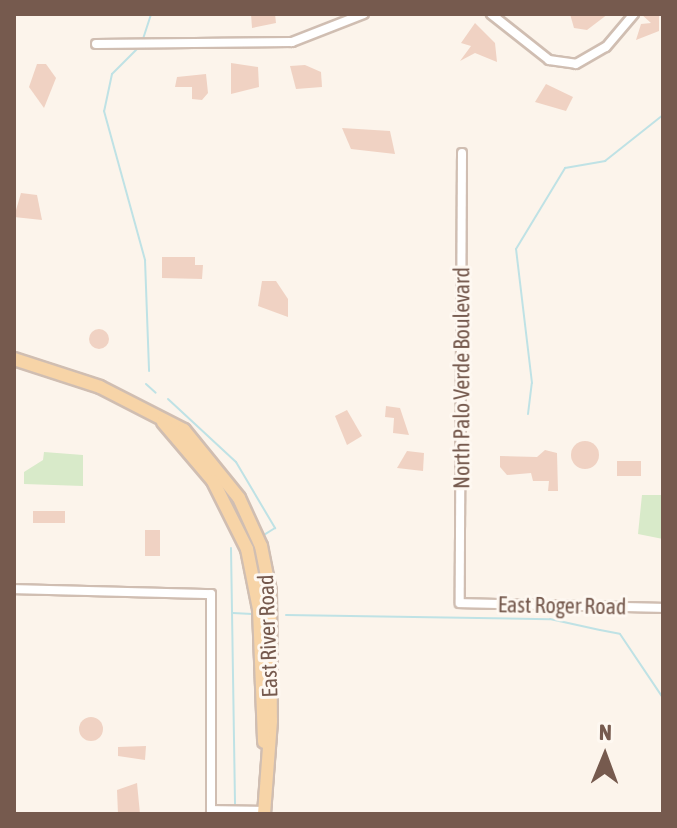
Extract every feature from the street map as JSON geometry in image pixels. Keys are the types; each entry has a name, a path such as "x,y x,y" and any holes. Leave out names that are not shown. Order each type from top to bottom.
{"main road":[{"name":"East River Road","path":"17,358 100,387 163,422 184,430 216,462 261,546 272,618 271,721 265,746 264,813"}],"street":[{"path":"96,44 292,42 364,14"},
{"path":"491,14 549,60 576,64 606,47 634,14"},
{"name":"North Palo Verde Boulevard","path":"460,603 462,153"},
{"name":"East River Road","path":"14,589 211,594 211,812 264,813"},
{"name":"East Roger Road","path":"460,603 663,608"}],"green space":[{"path":"44,452 83,455 83,486 24,484 24,472 43,460"},
{"path":"642,495 663,495 663,539 638,534"}],"building":[{"path":"251,14 275,14 276,23 252,28"},
{"path":"570,14 608,14 587,30 574,28"},
{"path":"641,14 659,14 659,31 636,40 641,24 651,23"},
{"path":"475,23 495,43 497,62 475,53 460,61 471,46 461,43"},
{"path":"231,63 258,67 259,87 231,94"},
{"path":"37,64 46,64 56,78 44,108 29,87"},
{"path":"305,65 321,72 322,87 296,89 290,66"},
{"path":"206,74 208,93 202,100 192,99 192,87 175,87 177,77"},
{"path":"546,84 573,97 566,111 535,102"},
{"path":"342,128 390,131 395,154 351,149"},
{"path":"21,193 37,195 42,220 14,217"},
{"path":"162,257 195,257 195,265 203,265 202,279 162,278"},
{"path":"262,281 276,281 288,299 288,317 258,306"},
{"path":"99,329 106,332 109,339 106,346 99,349 92,346 89,339 92,332"},
{"path":"386,406 400,408 409,435 393,433 394,418 385,417"},
{"path":"347,410 362,436 347,445 335,416"},
{"path":"585,441 595,445 599,455 595,465 585,469 575,465 571,455 575,445"},
{"path":"545,450 557,453 558,491 548,491 549,481 533,481 531,473 507,475 500,467 500,456 537,457"},
{"path":"407,451 424,453 423,471 397,468"},
{"path":"617,461 641,461 641,476 617,476"},
{"path":"33,511 65,511 65,523 33,523"},
{"path":"145,530 160,530 160,556 145,556"},
{"path":"91,717 99,721 103,729 99,737 91,741 83,737 79,729 83,721"},
{"path":"146,746 145,760 118,756 118,747"},
{"path":"137,783 140,814 118,814 117,790"}],"waterway":[{"path":"143,39 151,14"},
{"path":"141,45 112,74 104,111 145,260 149,371"},
{"path":"528,414 532,383 516,249 565,168 605,161 663,115"},
{"path":"146,384 156,393"},
{"path":"168,399 236,462 275,528 264,535"},
{"path":"231,548 235,804"},
{"path":"233,613 252,614"},
{"path":"286,615 550,619 620,634 663,698"}]}
